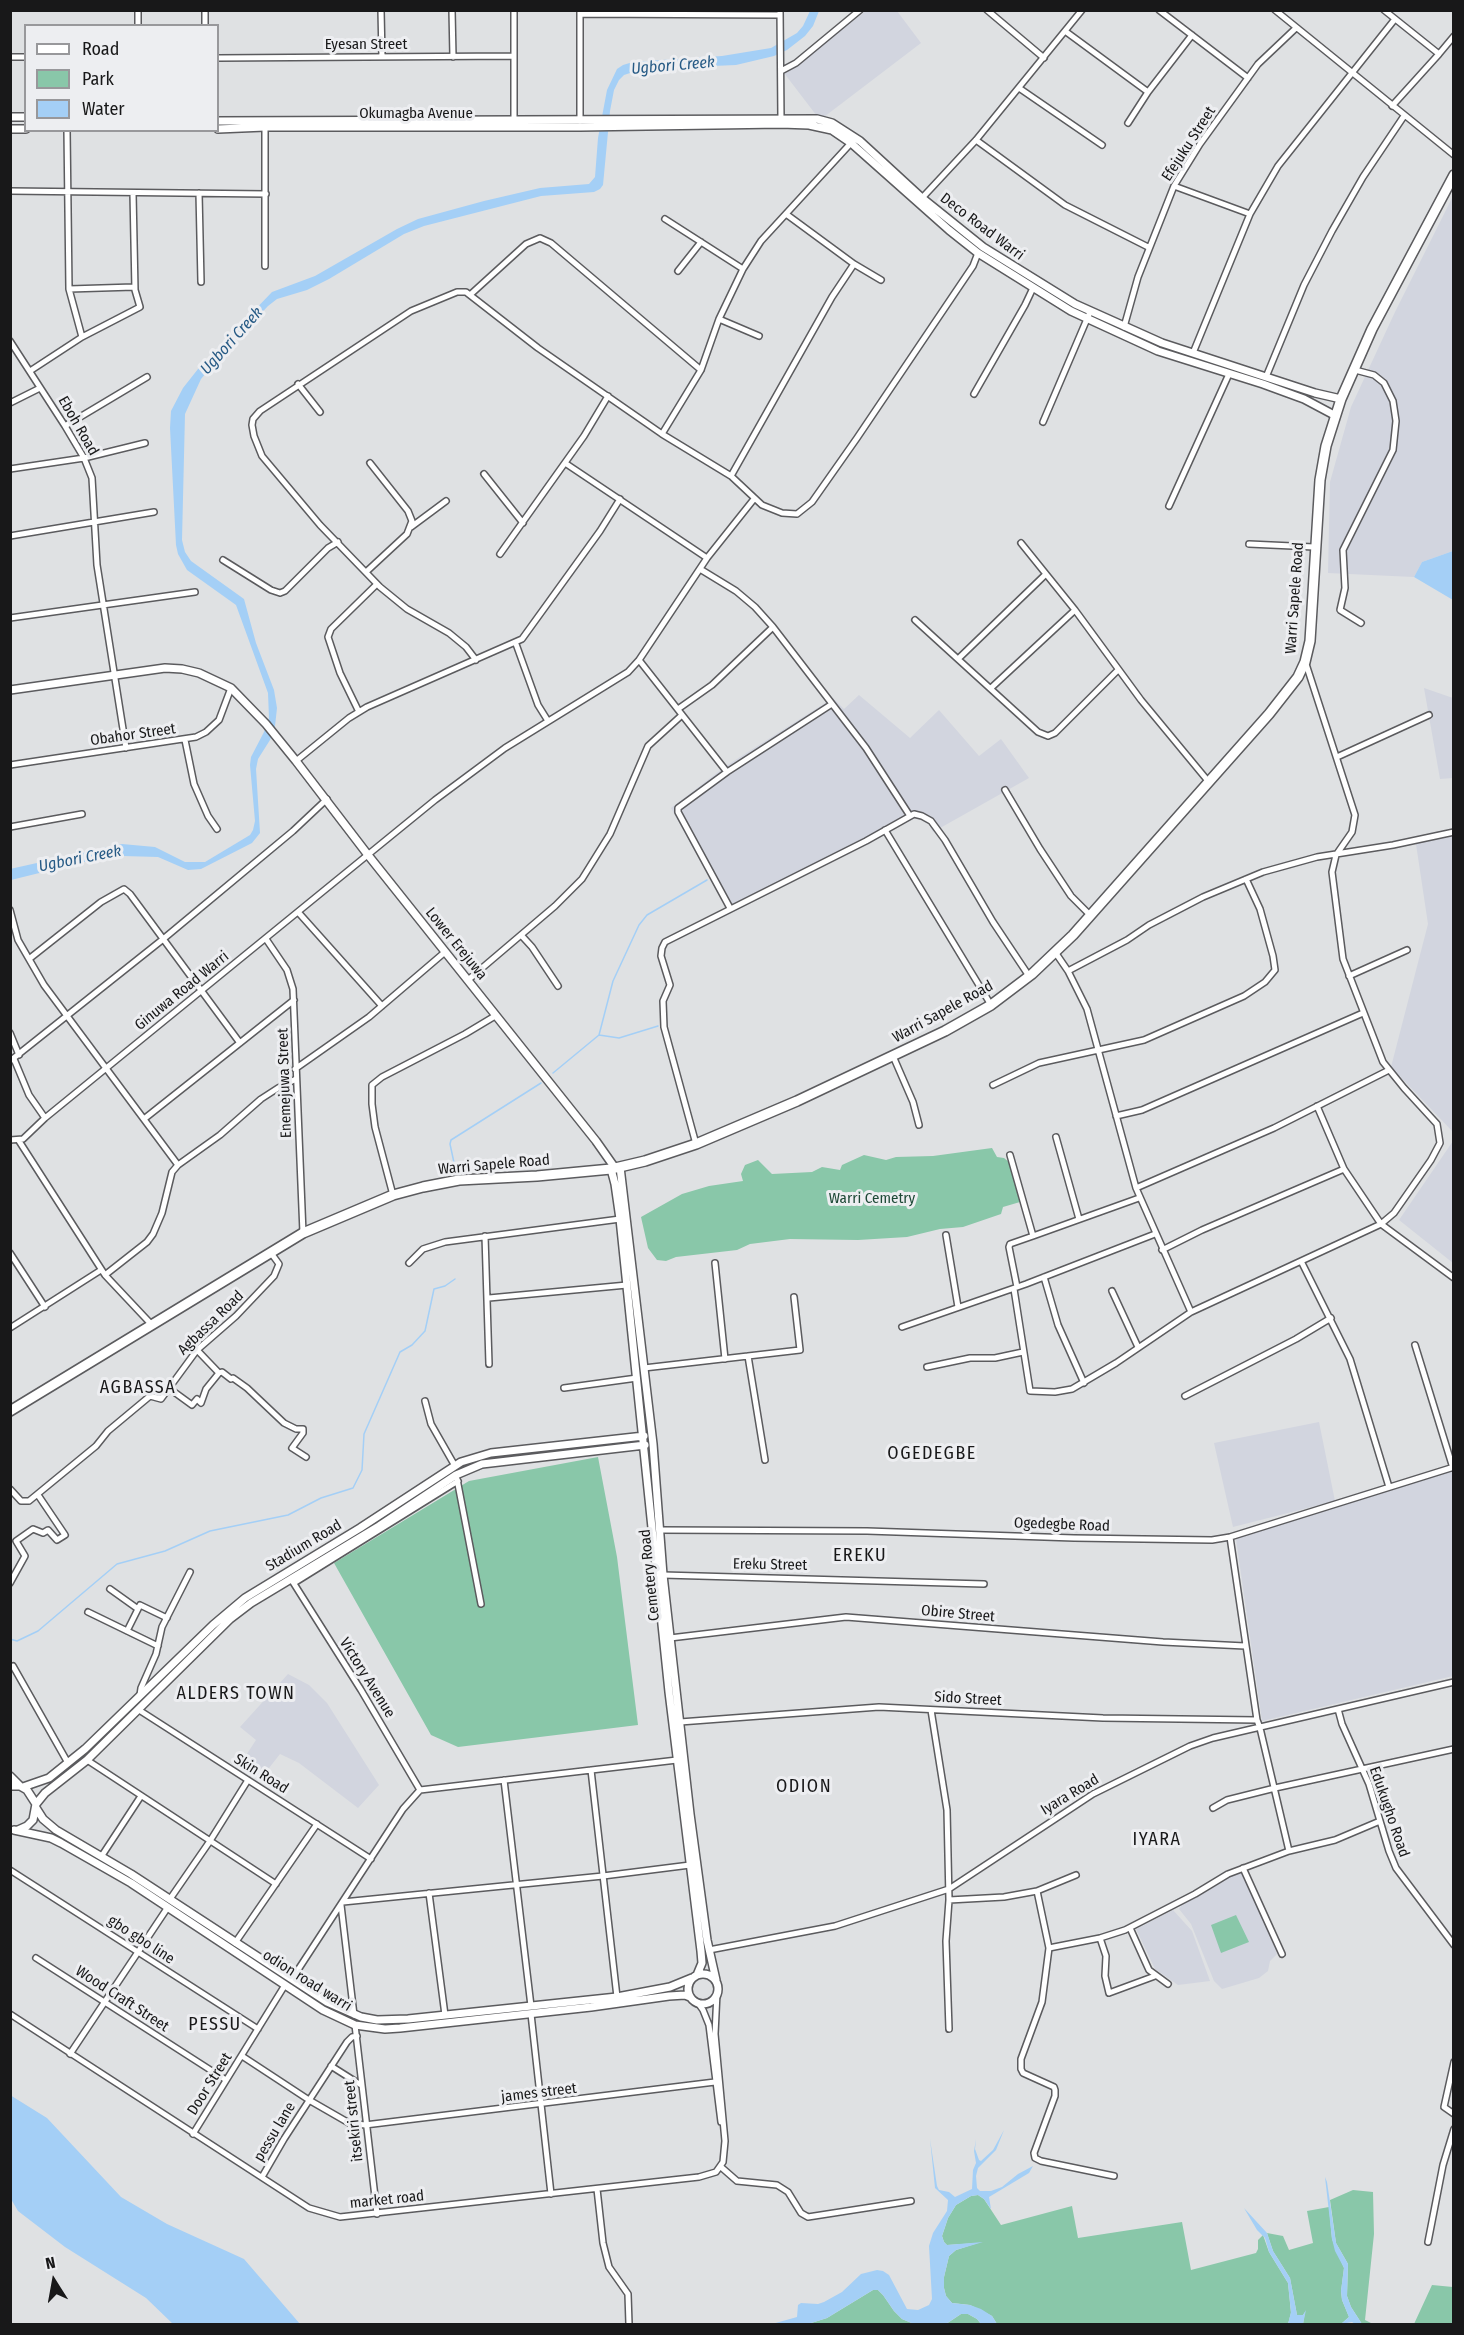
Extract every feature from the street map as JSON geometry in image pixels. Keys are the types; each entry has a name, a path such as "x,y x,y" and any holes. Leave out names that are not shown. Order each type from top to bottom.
{"highway":[{"name":"Warri Sapele Road","path":"10,1412 303,1233 393,1195 459,1180 516,1178 615,1168 645,1161 696,1144 759,1118 945,1031 991,1005 1029,976 1090,915 1269,714 1298,677 1305,662 1310,641 1314,547 1320,480 1326,446 1341,399 1372,329 1454,175"}],"main road":[{"name":"Deco Road Warri","path":"612,123 781,119 817,119 832,123 860,141 922,198 1000,259 1088,315 1193,353 1341,399"},
{"name":"Okumagba Avenue","path":"219,121 580,121 594,123"},
{"name":"Okumagba Avenue","path":"219,129 612,123"},
{"name":"Deco Road Warri","path":"612,123 809,125 832,130 851,143 978,253 1032,288 1158,351 1304,399 1336,416"},
{"path":"10,690 148,670 182,669 216,679 231,688"},
{"name":"Lower Erejuwa","path":"231,688 266,724 327,799 368,855 596,1141 615,1168"},
{"name":"Cemetery Road","path":"615,1168 677,1760 702,1963 695,1976"},
{"name":"Cemetery Road","path":"615,1168 644,1368 670,1638 709,1950 716,1980"},
{"name":"Stadium Road","path":"21,1787 41,1782 68,1763 221,1618 246,1598 455,1466 470,1458 492,1453 652,1436"},
{"name":"Stadium Road","path":"12,1830 23,1828 30,1823 36,1806 45,1793 87,1760 216,1631 251,1603 293,1581 471,1468 495,1462 652,1444"},
{"name":"odion road warri","path":"10,1776 32,1794 43,1819 56,1830 101,1857 323,2010 355,2025 386,2029 400,2028 617,1998 670,1987 695,1976"},
{"path":"10,1786 21,1787"},
{"name":"odion road warri","path":"12,1830 51,1838 61,1843 169,1903 338,2008 354,2015 377,2020 531,2010 669,1996 690,1997"},
{"path":"707,1974 716,1980 717,1993 712,2001 698,2003 690,1997 688,1989 695,1976 707,1974"}],"street":[{"path":"381,10 382,57"},
{"path":"452,10 453,57"},
{"path":"514,10 514,121"},
{"path":"781,71 796,63 860,10"},
{"path":"987,10 1044,58"},
{"path":"922,198 976,140 1082,10"},
{"path":"1159,10 1248,78"},
{"path":"1275,10 1454,155"},
{"path":"1384,10 1438,54"},
{"path":"580,121 580,12 780,13 781,119"},
{"path":"1193,353 1250,214 1278,166 1395,19"},
{"name":"Efejuku Street","path":"1124,327 1148,247 1174,186 1200,144 1258,64 1296,28"},
{"path":"1065,31 1148,92"},
{"path":"1128,123 1148,92 1192,35"},
{"path":"1392,106 1454,36"},
{"name":"Eyesan Street","path":"219,58 514,56"},
{"path":"1019,88 1102,145"},
{"path":"1266,377 1300,295 1332,231 1363,177 1404,116"},
{"path":"265,127 265,266"},
{"path":"67,132 69,289 82,337"},
{"path":"976,140 1065,205 1148,247"},
{"path":"662,434 701,370 718,319 742,269 761,241 851,143"},
{"path":"1174,186 1250,214"},
{"path":"10,191 266,194"},
{"path":"30,371 82,337 140,307 134,287 133,193"},
{"path":"199,193 201,282"},
{"path":"786,214 854,264 881,280"},
{"path":"665,219 742,269"},
{"path":"471,294 526,244 540,238 551,243 701,370"},
{"path":"678,271 701,242"},
{"path":"476,660 466,647 449,633 407,609 376,584 269,466 254,436 252,425 257,413 411,311 457,292 471,294 538,348 662,434 731,476 754,499 774,510 790,515 797,514 812,502 960,286 973,266 978,253"},
{"path":"731,476 832,297 854,264"},
{"path":"69,289 134,287"},
{"path":"974,394 1025,305 1032,288"},
{"path":"1043,422 1088,315"},
{"path":"718,319 759,336"},
{"name":"Eboh Road","path":"10,341 65,426 84,458 92,478 97,566 126,748"},
{"path":"1355,370 1374,375 1384,383 1393,400 1396,421 1393,450 1343,550 1345,588 1340,610 1361,623"},
{"path":"1169,506 1229,374"},
{"path":"65,426 147,377"},
{"path":"298,384 320,412"},
{"path":"10,403 40,388"},
{"path":"500,554 565,463 609,396"},
{"path":"10,469 84,458 145,442"},
{"path":"366,572 407,534 412,521 408,511 370,463"},
{"path":"565,463 707,558"},
{"path":"484,474 523,523"},
{"path":"296,761 359,712 516,644 541,615 620,499"},
{"name":"Ginuwa Road Warri","path":"19,1140 472,772 548,721 618,680 639,660 707,558 754,499"},
{"path":"411,527 446,501"},
{"path":"10,536 154,512"},
{"path":"223,560 271,590 280,593 285,591 328,548 338,542"},
{"path":"1021,543 1076,610 1118,670 1208,781"},
{"path":"1249,544 1314,547"},
{"path":"700,569 736,591 773,627 866,748 910,816"},
{"path":"958,658 1046,574"},
{"path":"359,712 340,673 328,637 331,629 376,584"},
{"path":"10,618 195,592"},
{"path":"991,688 1076,610"},
{"path":"915,620 1038,732 1048,736 1055,733 1118,670"},
{"path":"678,709 712,685 773,627"},
{"path":"516,644 538,705 548,721"},
{"path":"639,660 727,772"},
{"path":"1139,1198 1010,1244 1023,1352 1029,1389 1032,1392 1072,1389 1191,1312 1302,1263 1381,1224 1394,1214 1440,1143 1437,1124 1389,1070 1363,1013 1343,960 1332,872 1336,855 1352,832 1355,815 1305,662"},
{"name":"Obahor Street","path":"10,765 196,738 213,727 219,720 231,688"},
{"path":"730,908 677,810 727,772 832,704"},
{"path":"468,980 555,906 582,879 610,834 648,746 682,715"},
{"path":"1337,757 1429,715"},
{"path":"185,740 194,784 208,816 217,829"},
{"path":"1005,790 1071,896 1090,915"},
{"path":"14,1058 162,940 293,831 327,799"},
{"path":"10,827 82,814"},
{"path":"696,1144 664,1027 663,1001 670,985 662,956 665,942 910,816 922,816 931,821 1029,976"},
{"path":"885,830 991,1005"},
{"path":"1068,971 1203,897 1263,872 1317,857 1454,832"},
{"path":"993,1085 1029,1066 1144,1040 1244,996 1271,976 1275,970 1270,939 1246,879"},
{"path":"30,959 101,902 124,890 130,894 240,1043"},
{"path":"10,910 18,940 44,985 178,1165"},
{"path":"298,912 382,1006"},
{"path":"521,935 532,947 558,986"},
{"name":"Enemejuwa Street","path":"266,939 287,970 294,1000 303,1233"},
{"path":"1349,976 1407,950"},
{"path":"295,1069 333,1044 382,1006 445,952"},
{"path":"1055,952 1068,971 1087,1009 1139,1198 1191,1312"},
{"path":"144,1119 294,1000"},
{"path":"1116,1116 1142,1110 1363,1013"},
{"path":"393,1195 375,1128 372,1085 382,1077 465,1035 495,1016"},
{"path":"10,1033 14,1058 29,1095 45,1118"},
{"path":"893,1056 913,1102 919,1125"},
{"path":"1136,1188 1207,1158 1389,1070"},
{"path":"10,1328 103,1272 147,1242 162,1213 172,1172 178,1165 220,1135 261,1099 296,1079"},
{"path":"1317,1106 1344,1169 1381,1224 1454,1278"},
{"path":"1056,1137 1079,1219"},
{"path":"10,1140 19,1140 103,1272 152,1325"},
{"path":"1010,1155 1033,1236"},
{"path":"1162,1250 1202,1230 1344,1169"},
{"path":"409,1263 423,1249 432,1245 620,1219"},
{"path":"902,1327 1015,1288 1155,1234"},
{"path":"945,1235 958,1307"},
{"path":"485,1236 489,1298 489,1364"},
{"name":"Agbassa Road","path":"170,1389 174,1380 198,1350 236,1316 274,1276 279,1264 270,1252"},
{"path":"10,1253 45,1307"},
{"path":"715,1263 725,1359"},
{"path":"1302,1263 1350,1359 1389,1487"},
{"path":"1044,1277 1059,1325 1084,1383"},
{"path":"489,1298 627,1285"},
{"path":"1112,1291 1138,1347"},
{"path":"644,1368 800,1350 794,1297"},
{"path":"1185,1396 1296,1339 1331,1318"},
{"path":"1415,1345 1453,1467"},
{"path":"198,1350 219,1373 222,1372 247,1388 284,1423 296,1429 303,1429 303,1433 292,1448 306,1457"},
{"path":"927,1367 970,1358 995,1358 1023,1352"},
{"path":"747,1356 765,1460"},
{"path":"10,1489 21,1501 29,1501 150,1396 161,1399 170,1389 192,1405 197,1399 201,1403 206,1389 219,1373"},
{"path":"564,1388 637,1378"},
{"path":"425,1401 431,1424 455,1466"},
{"name":"Ogedegbe Road","path":"660,1530 867,1531 1212,1540 1230,1537 1453,1467"},
{"path":"457,1478 481,1604"},
{"path":"10,1583 25,1556 16,1540 33,1529 43,1533 48,1530 57,1540 65,1534 38,1495"},
{"path":"1230,1537 1257,1720 1275,1788 1288,1851"},
{"path":"140,1697 141,1688 156,1654 167,1618 190,1572"},
{"name":"Ereku Street","path":"663,1575 984,1584"},
{"name":"Victory Avenue","path":"293,1581 362,1690 420,1790"},
{"path":"110,1589 138,1609"},
{"path":"127,1631 140,1605 167,1618"},
{"path":"88,1612 158,1646"},
{"name":"Obire Street","path":"670,1638 846,1617 1163,1642 1245,1646"},
{"path":"13,1666 68,1763"},
{"name":"Iyara Road","path":"709,1950 835,1926 949,1889 1093,1794 1190,1746 1213,1738 1454,1682"},
{"name":"Sido Street","path":"680,1722 841,1708 879,1707 1103,1718 1257,1720"},
{"name":"Edukugho Road","path":"1338,1709 1341,1724 1369,1784 1396,1868 1454,1945"},
{"name":"Skin Road","path":"139,1710 371,1859"},
{"path":"931,1710 947,1810 950,1900 946,1941 949,2029"},
{"path":"1213,1808 1227,1800 1275,1788 1454,1749"},
{"path":"87,1760 276,1884"},
{"path":"292,1979 408,1802 420,1790 677,1760"},
{"path":"591,1770 617,1998"},
{"path":"70,2054 106,2002 248,1780"},
{"path":"504,1780 551,2194"},
{"path":"101,1857 141,1796"},
{"path":"1049,1948 1100,1938 1130,1928 1243,1868 1288,1851 1335,1840 1380,1821"},
{"path":"235,1943 317,1824"},
{"path":"342,1903 690,1865"},
{"path":"1243,1868 1282,1954"},
{"name":"gbo gbo line","path":"10,1870 258,2029"},
{"path":"950,1900 1004,1897 1036,1891 1076,1875"},
{"path":"1036,1891 1049,1948 1042,2002 1021,2060 1023,2073 1054,2087 1055,2096 1034,2152 1035,2158 1114,2176"},
{"path":"429,1893 445,2015"},
{"path":"342,1903 354,2015"},
{"path":"1130,1928 1149,1970 1168,1984"},
{"path":"1100,1938 1106,1956 1105,1976 1109,1993 1155,1976"},
{"name":"Wood Craft Street","path":"36,1958 226,2080"},
{"name":"Door Street","path":"193,2134 285,1985"},
{"path":"717,1993 715,2034 724,2141 721,2167 737,2181 777,2185 788,2192 801,2213 808,2217 911,2201"},
{"path":"698,2003 708,2019 724,2141"},
{"name":"market road","path":"10,2014 309,2208 340,2217 708,2176 721,2167"},
{"name":"itsekiri street","path":"355,2025 377,2214"},
{"name":"pessu lane","path":"262,2177 347,2042 357,2036"},
{"name":"pessu lane","path":"242,2056 349,2123 365,2125"},
{"path":"1454,2062 1444,2107 1454,2114"},
{"path":"331,2066 361,2085"},
{"name":"james street","path":"365,2125 715,2082"},
{"path":"1428,2242 1443,2165 1454,2129"},
{"path":"597,2189 603,2243 609,2267 628,2294 629,2325"}],"shaded area":[{"path":"866,11 897,11 921,43 820,120 784,73"},
{"path":"1453,196 1453,551 1422,562 1414,577 1328,573 1330,482 1351,407"},
{"path":"1424,688 1453,698 1453,778 1440,779"},
{"path":"859,695 910,738 939,710 979,756 1001,739 1029,778 933,832 927,820 915,818 729,914 671,808 726,766 833,698 844,709"},
{"path":"1453,834 1453,1132 1391,1067 1428,924 1416,844"},
{"path":"1453,1141 1453,1263 1399,1220"},
{"path":"1319,1422 1335,1501 1233,1527 1214,1443"},
{"path":"1453,1471 1453,1676 1262,1721 1236,1539"},
{"path":"288,1674 309,1685 327,1703 379,1785 358,1808 299,1763 280,1754 262,1777 239,1766 256,1740 240,1727"},
{"path":"1238,1872 1243,1873 1277,1954 1270,1961 1268,1971 1259,1978 1222,1989 1214,1981 1191,1924 1179,1909 1182,1904"},
{"path":"1173,1910 1192,1931 1210,1981 1178,1985 1155,1969 1136,1929"}],"green space":[{"name":"Warri Cemetry","path":"992,1148 997,1157 1009,1162 1020,1202 1003,1207 1001,1214 963,1227 940,1229 907,1237 858,1240 790,1239 750,1244 737,1250 676,1257 666,1261 657,1260 648,1248 641,1217 682,1194 709,1186 743,1181 741,1174 745,1165 758,1160 772,1174 812,1172 822,1167 840,1170 842,1165 864,1155 886,1160 896,1157 933,1156"},
{"path":"598,1457 617,1557 638,1725 458,1747 431,1735 334,1563 469,1481"},
{"path":"1236,1915 1249,1942 1221,1953 1211,1925"},
{"path":"1353,2190 1373,2192 1374,2234 1365,2320 1373,2324 1362,2324 1351,2307 1347,2296 1348,2264 1336,2243 1330,2200"},
{"path":"978,2195 984,2199 1001,2225 1072,2206 1078,2238 1182,2222 1191,2270 1256,2253 1258,2240 1263,2235 1269,2252 1288,2283 1291,2313 1288,2324 997,2324 992,2316 970,2305 952,2303 946,2296 944,2288 949,2256 956,2250 978,2243 947,2245 942,2236 948,2218 956,2205 971,2196"},
{"path":"1329,2207 1332,2239 1344,2268 1342,2300 1349,2317 1341,2324 1303,2324 1305,2312 1303,2315 1297,2315 1290,2278 1273,2251 1267,2233 1283,2236 1289,2250 1313,2243 1307,2211"},
{"path":"1432,2285 1453,2287 1453,2324 1414,2324"},
{"path":"873,2290 878,2290 883,2295 902,2319 914,2324 808,2324 827,2318"},
{"path":"961,2314 968,2314 981,2324 946,2324"}],"water":[{"name":"Ugbori Creek","path":"810,11 819,11 813,26 805,36 787,50 774,56 736,65 642,69 624,75 614,90 603,185 600,189 594,192 541,196 424,226 404,234 329,279 307,290 277,299 217,360 201,379 185,414 182,540 185,552 191,561 244,599 256,643 274,690 277,708 275,726 270,740 258,759 256,769 260,833 252,843 201,869 188,870 158,857 123,856 96,859 11,880 10,869 122,844 155,847 185,862 205,862 250,835 253,830 255,821 250,765 251,757 269,718 268,693 236,605 187,570 176,545 171,411 183,388 198,369 272,292 315,276 418,219 540,188 589,184 595,177 598,138 607,90 617,69 623,65 633,62 722,56 771,48 797,33"},
{"path":"1454,551 1453,600 1414,577 1422,562"},
{"path":"10,2095 47,2118 121,2197 167,2224 244,2259 300,2324 173,2324 146,2298 65,2247 18,2211 11,2199"},
{"path":"1004,2130 996,2150 978,2168 977,2188 980,2191 991,2191 1002,2187 1033,2166 1029,2173 989,2197 991,2209 978,2195 971,2196 956,2205 948,2218 942,2236 947,2245 983,2242 956,2250 949,2256 944,2288 946,2296 952,2303 981,2309 992,2316 997,2324 981,2324 968,2314 961,2314 946,2324 914,2324 902,2319 878,2290 873,2290 827,2318 808,2324 772,2324 797,2317 798,2305 801,2303 824,2302 842,2292 861,2274 877,2270 889,2275 907,2309 918,2310 929,2305 932,2299 929,2246 933,2233 947,2211 948,2200 935,2188 930,2139 937,2186 939,2190 949,2192 955,2197 972,2189 973,2170 976,2163 974,2151 976,2139 975,2149 981,2161 993,2150"},
{"path":"1325,2177 1336,2243 1348,2264 1347,2296 1362,2324 1352,2322 1341,2324 1349,2317 1341,2291 1344,2268 1335,2251 1332,2239"},
{"path":"1244,2208 1267,2233 1273,2251 1290,2278 1297,2315 1303,2315 1306,2310 1303,2324 1288,2324 1291,2312 1288,2283 1269,2252 1265,2238 1257,2230"}],"waterway":[{"path":"553,1073 599,1035 613,981 639,925 647,915 707,880"},
{"path":"599,1035 619,1038 658,1026"},
{"path":"456,1172 451,1140 541,1083"},
{"path":"10,1639 17,1641 38,1631 117,1564 165,1551 210,1531 288,1515 321,1498 353,1488 362,1470 364,1434 400,1352 412,1345 425,1331 434,1289 445,1286 455,1279"}],"district":[{"name":"AGBASSA","path":"138,1388"},
{"name":"OGEDEGBE","path":"932,1454"},
{"name":"EREKU","path":"860,1556"},
{"name":"ALDERS TOWN","path":"236,1694"},
{"name":"ODION","path":"804,1787"},
{"name":"IYARA","path":"1157,1840"},
{"name":"PESSU","path":"215,2025"}]}
